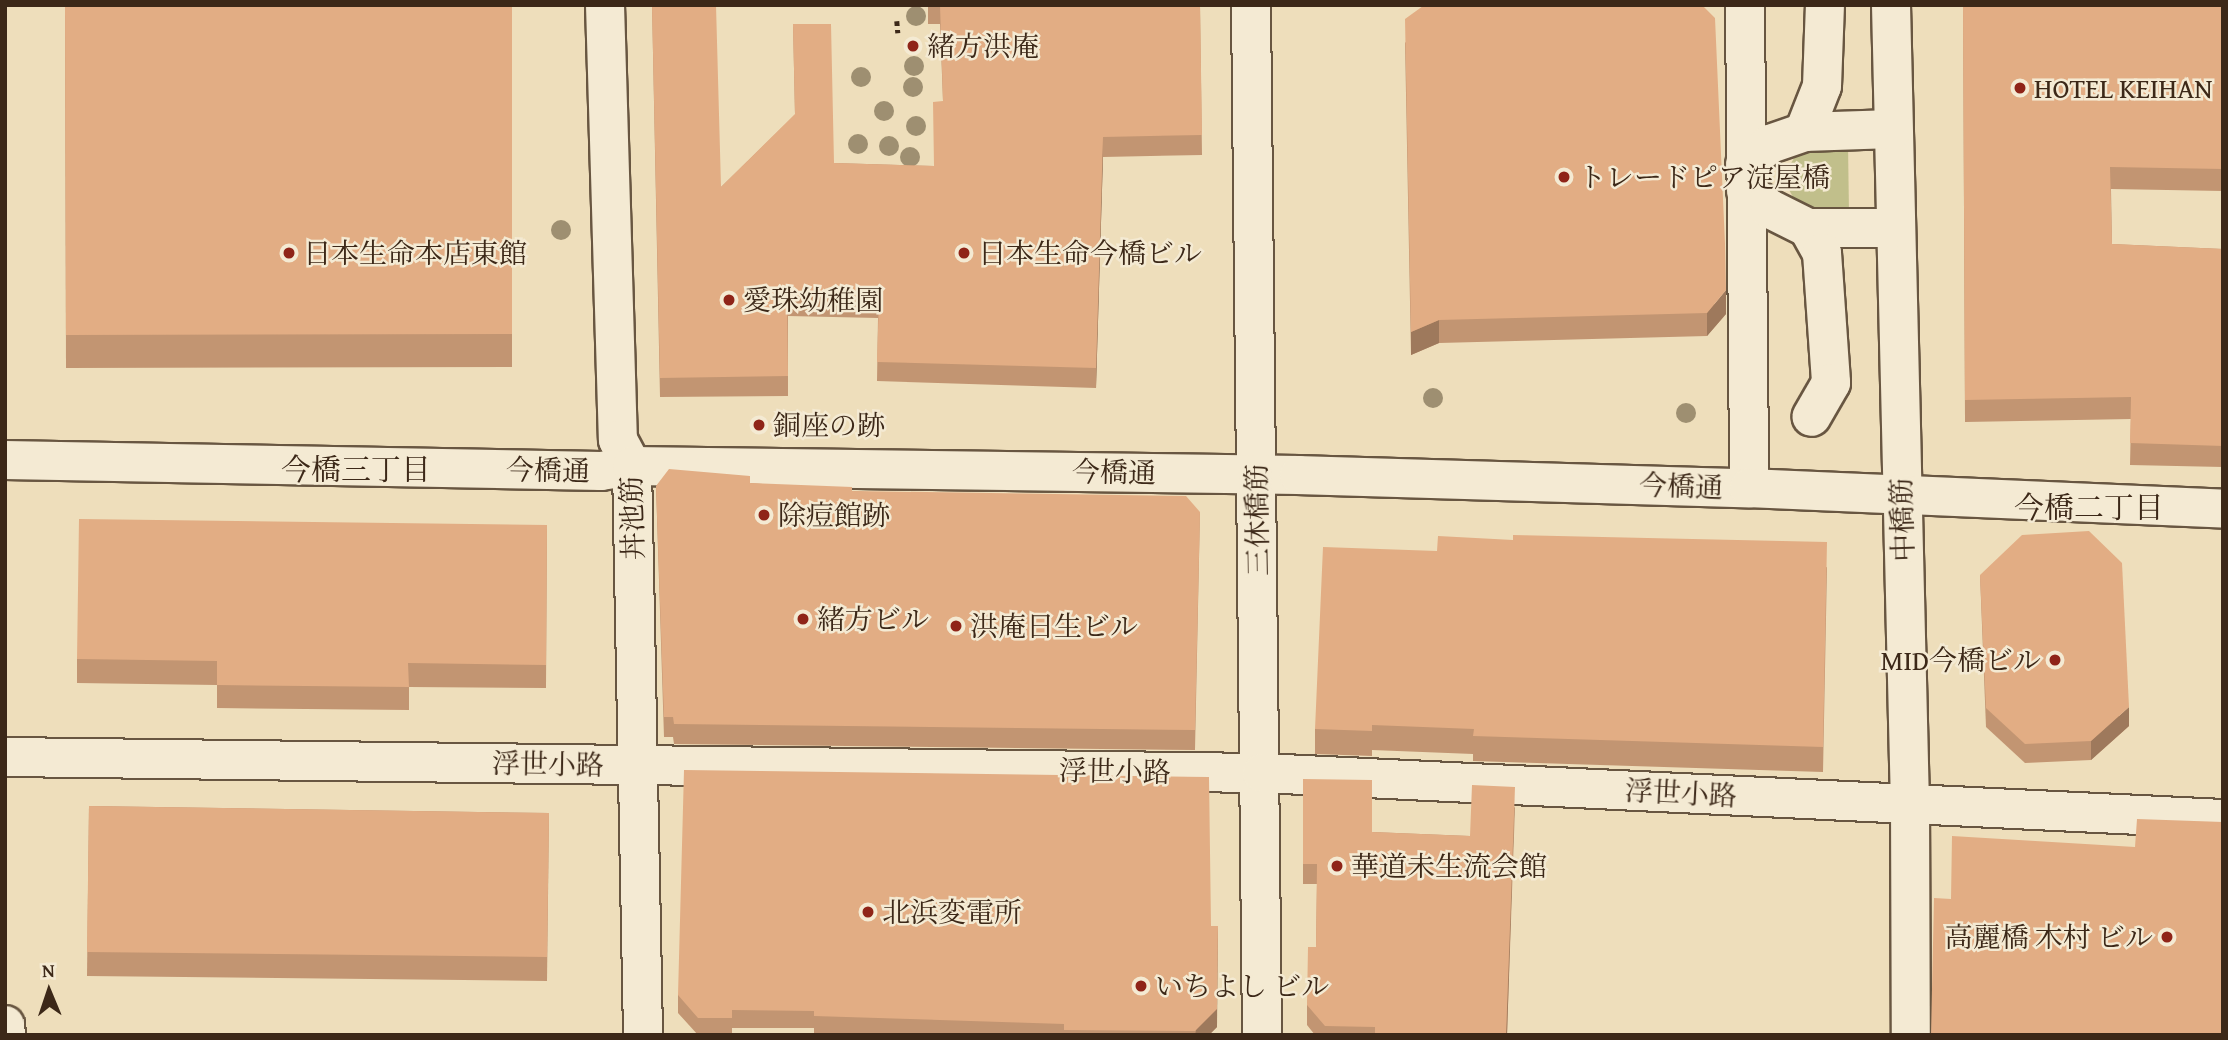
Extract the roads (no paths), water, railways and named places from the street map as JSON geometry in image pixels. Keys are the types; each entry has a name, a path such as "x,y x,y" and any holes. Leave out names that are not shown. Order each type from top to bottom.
{"street":[{"name":"丼池筋","path":"605,5 618,440 632,466 643,1035"},
{"name":"三休橋筋","path":"1251,5 1262,774 1262,1035"},
{"path":"1745,5 1749,488"},
{"path":"1804,132 1822,86 1825,5"},
{"name":"中橋筋","path":"1891,5 1910,803 1911,1035"},
{"path":"1746,177 1770,144 1804,132 1893,129"},
{"path":"1746,177 1770,209 1808,228 1895,228"},
{"path":"1808,228 1822,253 1831,383 1811,417"},
{"name":"今橋通","path":"5,460 601,471 632,466 1256,474 1749,488 2223,509"},
{"name":"浮世小路","path":"5,757 1262,774 2223,819"},
{"path":"5,1025 6,1035"}],"place":[{"name":"緒方洪庵","path":"913,46"},
{"name":"HOTEL KEIHAN","path":"2020,88"},
{"name":"トレードピア淀屋橋","path":"1564,177"},
{"name":"日本生命本店東館","path":"289,253"},
{"name":"日本生命今橋ビル","path":"964,253"},
{"name":"愛珠幼稚園","path":"729,300"},
{"name":"銅座の跡","path":"759,425"},
{"name":"除痘館跡","path":"764,515"},
{"name":"緒方ビル","path":"803,619"},
{"name":"洪庵日生ビル","path":"956,626"},
{"name":"MID今橋ビル","path":"2055,660"},
{"name":"華道未生流会館","path":"1337,866"},
{"name":"北浜変電所","path":"868,912"},
{"name":"高麗橋 木村 ビル","path":"2167,937"},
{"name":"いちよし ビル","path":"1141,986"}],"district":[{"name":"今橋三丁目","path":"356,469"},
{"name":"今橋二丁目","path":"2089,507"}]}
